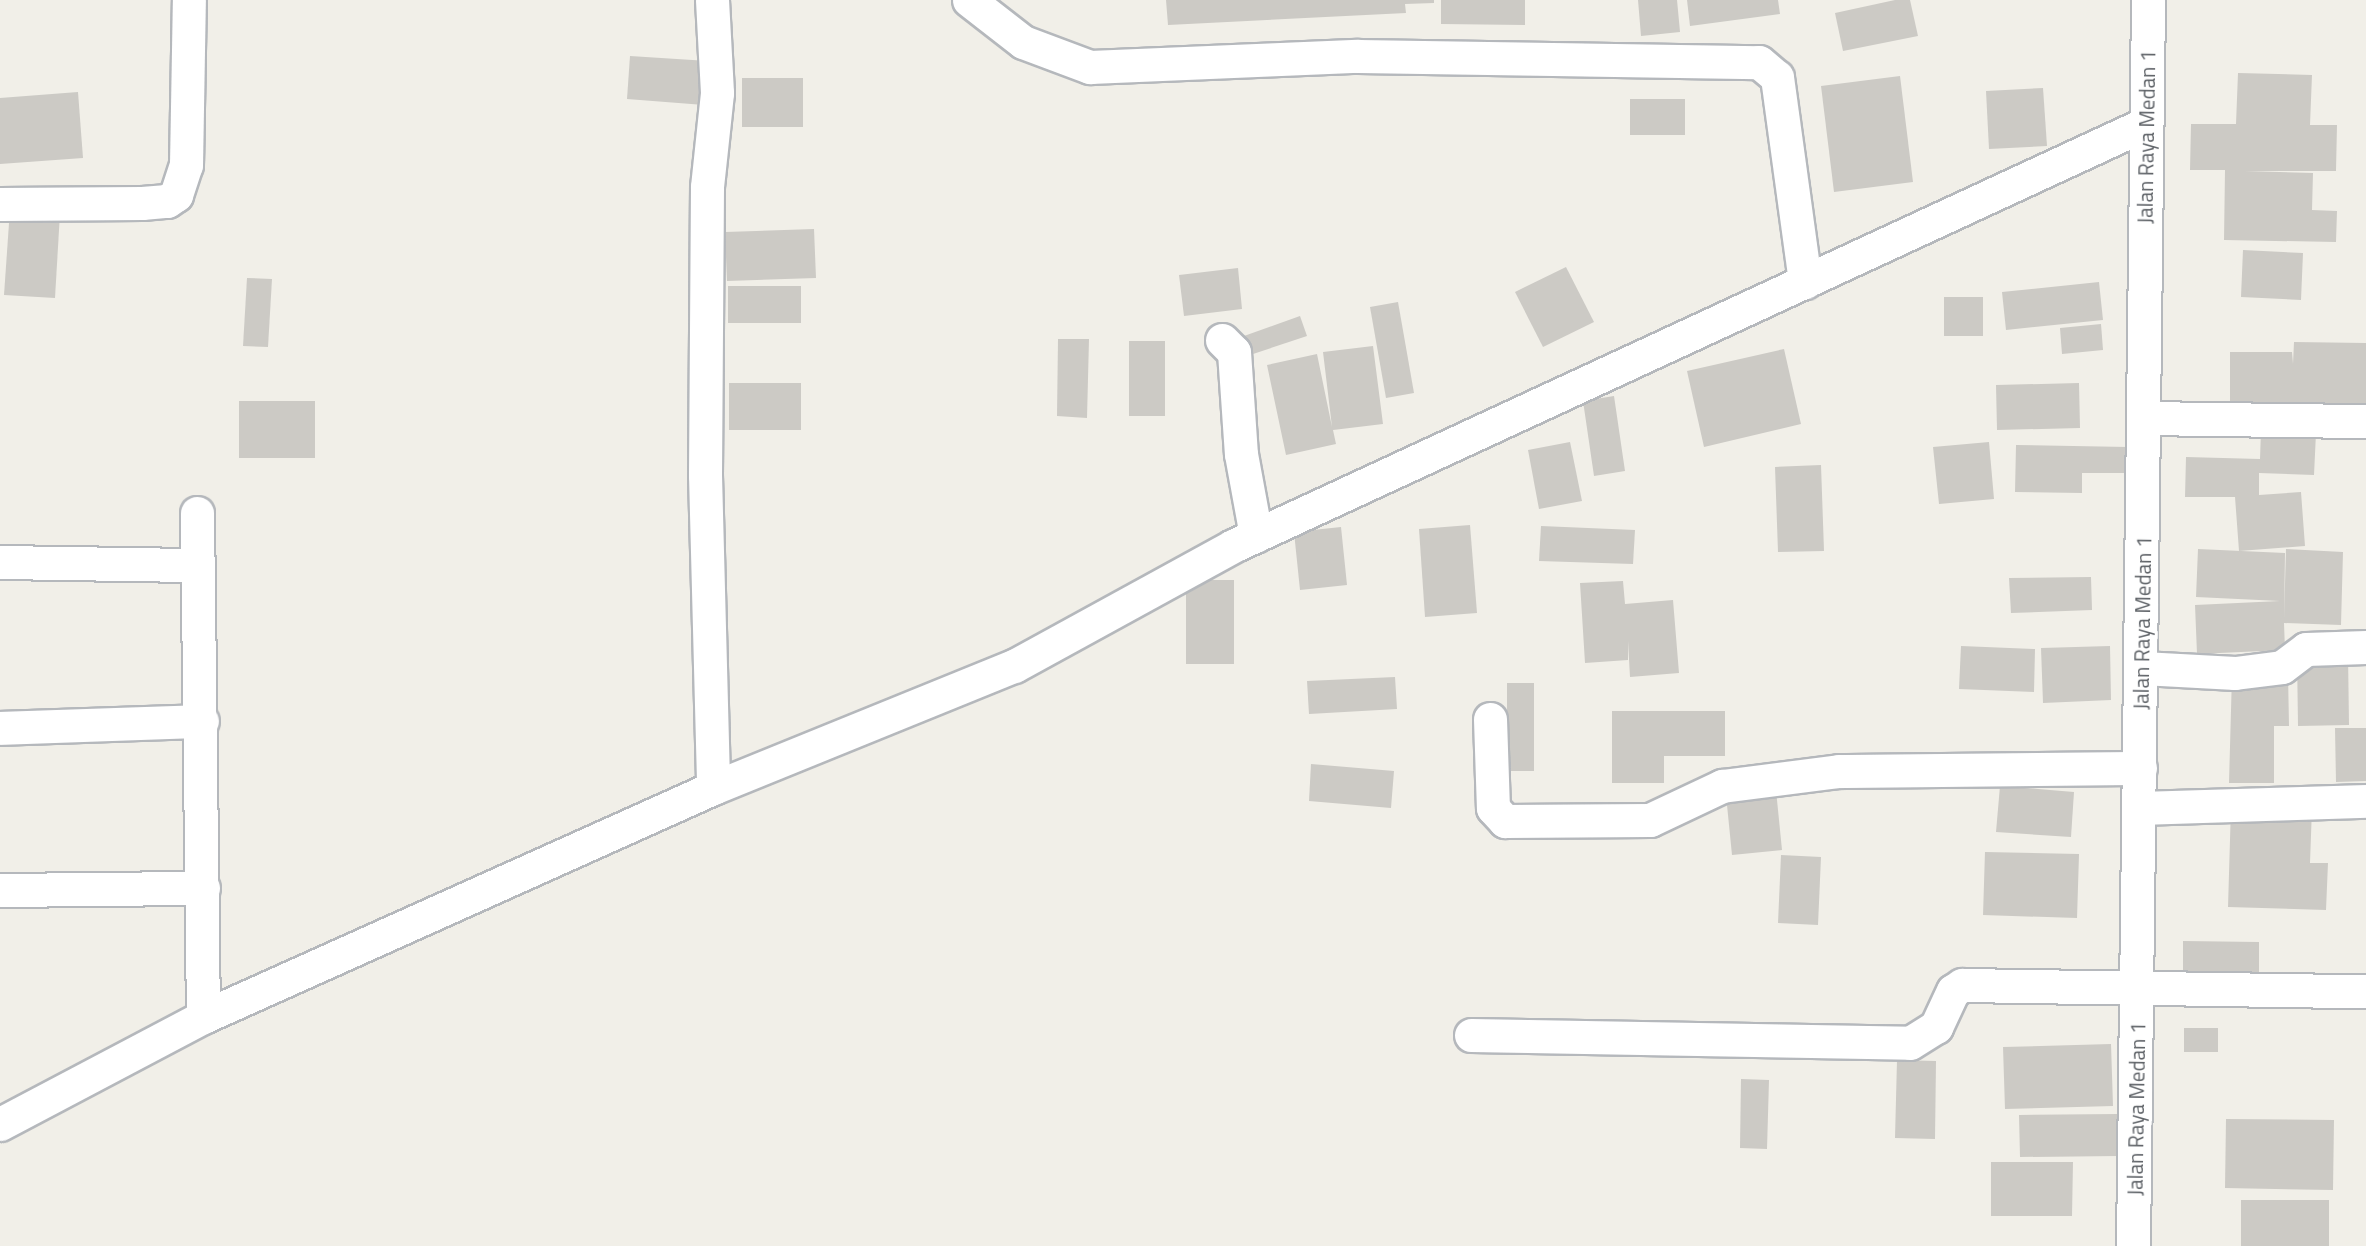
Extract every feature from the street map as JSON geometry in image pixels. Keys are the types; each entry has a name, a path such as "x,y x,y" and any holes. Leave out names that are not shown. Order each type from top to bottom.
{"street":[{"path":"0,204 142,203 167,201 176,195 186,165 189,0"},
{"path":"712,0 717,93 706,187 705,475 713,788"},
{"path":"969,0 1023,42 1090,67 1358,56 1759,62 1777,77 1805,282"},
{"name":"Jalan Raya Medan 1","path":"2133,1246 2142,668 2145,124 2148,0"},
{"path":"0,1124 203,1017 713,788 1014,666 1256,536 2145,124"},
{"path":"1222,340 1234,352 1241,454 1256,536"},
{"path":"2143,418 2366,421"},
{"path":"197,513 202,722 203,1017"},
{"path":"0,562 198,565"},
{"path":"2142,668 2235,673 2282,667 2306,649 2366,647"},
{"path":"1490,719 1493,808 1505,821 1650,820 1722,786 1839,771 2140,768"},
{"path":"0,728 202,722"},
{"path":"2140,808 2366,801"},
{"path":"0,890 203,888"},
{"path":"1471,1035 1910,1043 1936,1027 1953,991 1962,985 2366,991"}],"building":[{"path":"1166,0 1434,0 1434,3 1405,4 1406,13 1168,25"},
{"path":"1441,0 1525,0 1525,25 1441,24"},
{"path":"1638,0 1677,0 1680,32 1641,36"},
{"path":"1687,0 1778,0 1780,14 1690,26"},
{"path":"1895,0 1910,0 1918,36 1843,51 1835,13"},
{"path":"630,56 708,61 704,105 627,99"},
{"path":"2238,73 2312,75 2310,125 2337,125 2336,171 2245,171 2313,173 2312,210 2337,211 2336,242 2224,240 2225,170 2190,170 2191,124 2236,124"},
{"path":"1900,76 1913,182 1834,192 1821,86"},
{"path":"742,78 803,78 803,127 742,127"},
{"path":"2043,88 2047,146 1989,149 1986,91"},
{"path":"78,92 83,158 0,164 0,98"},
{"path":"1630,99 1685,99 1685,135 1630,135"},
{"path":"10,209 60,213 55,298 4,295"},
{"path":"814,229 816,278 727,281 725,232"},
{"path":"2243,250 2303,253 2301,300 2241,297"},
{"path":"1566,267 1594,322 1543,347 1515,292"},
{"path":"1238,268 1242,309 1184,316 1179,275"},
{"path":"247,278 272,279 268,347 243,346"},
{"path":"2099,282 2103,320 2006,330 2002,292"},
{"path":"728,286 801,286 801,323 728,323"},
{"path":"1944,297 1983,297 1983,336 1944,336"},
{"path":"1398,302 1414,393 1386,398 1370,307"},
{"path":"1300,316 1307,336 1250,355 1244,336"},
{"path":"2101,324 2103,350 2062,354 2060,328"},
{"path":"1058,339 1089,339 1087,418 1057,416"},
{"path":"1129,341 1165,341 1165,416 1129,416"},
{"path":"2294,342 2366,343 2366,406 2230,404 2230,352 2292,352 2293,364"},
{"path":"1373,346 1383,424 1333,430 1336,444 1286,455 1267,365 1317,354 1332,427 1323,352"},
{"path":"1784,349 1801,424 1704,447 1687,371"},
{"path":"729,383 801,383 801,430 729,430"},
{"path":"2079,383 2080,428 1997,430 1996,385"},
{"path":"1614,396 1625,471 1594,476 1583,401"},
{"path":"239,401 315,401 315,458 239,458"},
{"path":"2261,430 2316,433 2314,475 2259,473 2259,495 2301,492 2305,546 2239,551 2235,497 2185,497 2186,457 2260,459"},
{"path":"1570,442 1582,501 1539,509 1528,450"},
{"path":"1989,442 1994,499 1939,504 1933,447"},
{"path":"2016,445 2128,447 2128,473 2082,473 2082,493 2015,492"},
{"path":"1821,465 1824,551 1778,552 1775,467"},
{"path":"1470,525 1477,613 1425,617 1419,529"},
{"path":"1541,526 1635,530 1633,564 1539,561"},
{"path":"1341,527 1347,585 1300,590 1294,532"},
{"path":"2198,549 2285,553 2284,619 2286,549 2343,552 2341,625 2284,623 2285,650 2197,654 2195,605 2280,601 2196,597"},
{"path":"2091,577 2092,610 2011,613 2009,578"},
{"path":"1186,580 1234,580 1234,664 1186,664"},
{"path":"1623,581 1625,604 1673,600 1679,673 1630,677 1628,641 1628,660 1585,663 1580,583"},
{"path":"1961,646 2035,649 2034,692 1959,689"},
{"path":"2110,646 2111,700 2043,703 2041,648"},
{"path":"2348,654 2349,725 2298,726 2297,655"},
{"path":"2288,673 2289,726 2274,726 2274,783 2229,783 2232,674"},
{"path":"1395,677 1397,709 1309,714 1307,681"},
{"path":"1507,683 1534,683 1534,771 1507,771"},
{"path":"1612,711 1725,711 1725,756 1664,756 1664,783 1612,783"},
{"path":"2335,728 2366,728 2366,781 2336,782"},
{"path":"1311,764 1394,771 1391,808 1309,801"},
{"path":"2000,786 2074,792 2071,837 1996,832"},
{"path":"1776,790 1782,850 1732,855 1726,795"},
{"path":"2231,806 2312,808 2310,863 2328,863 2326,910 2228,907"},
{"path":"1985,852 2079,854 2077,918 1983,915"},
{"path":"1781,855 1821,857 1818,925 1778,923"},
{"path":"2183,941 2259,942 2259,972 2183,972"},
{"path":"2184,1028 2218,1028 2218,1052 2184,1052"},
{"path":"2111,1044 2113,1106 2005,1109 2003,1047"},
{"path":"1897,1060 1936,1061 1935,1139 1895,1138"},
{"path":"1741,1079 1769,1080 1767,1149 1740,1148"},
{"path":"2118,1114 2118,1156 2020,1157 2019,1115"},
{"path":"2226,1119 2334,1120 2333,1190 2225,1188"},
{"path":"1991,1162 2073,1162 2072,1216 1991,1216"},
{"path":"2241,1200 2329,1200 2329,1246 2241,1246"}]}
